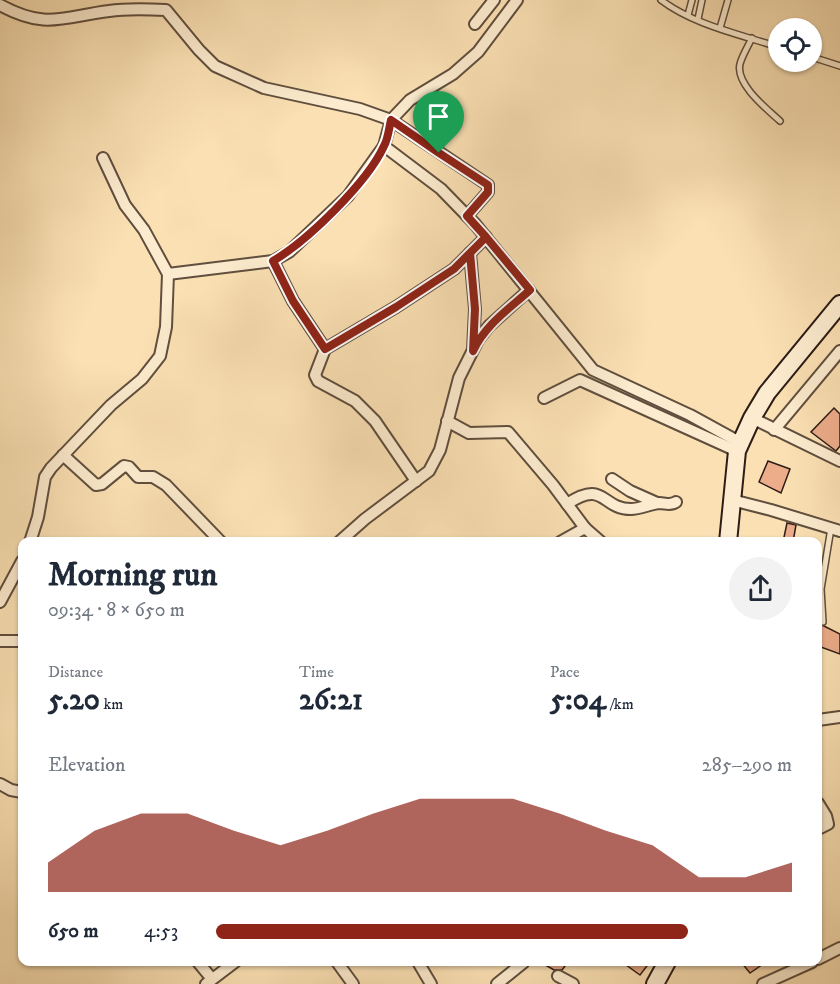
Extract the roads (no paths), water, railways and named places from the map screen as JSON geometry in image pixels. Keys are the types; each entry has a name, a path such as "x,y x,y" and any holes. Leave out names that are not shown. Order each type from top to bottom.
{"street":[{"path":"475,24 494,0"},
{"path":"168,274 273,261 289,252 348,196 384,146 391,120 410,100 453,74 478,52 518,0"},
{"path":"0,5 30,19 48,21 140,8 166,10 215,66 264,88 360,109 391,120 488,185 488,192 467,216"},
{"path":"384,146 441,189 467,216 530,290 593,370 690,415 739,447"},
{"path":"32,537 38,517 45,477 111,405 141,380 160,356 166,327 168,274 144,230 125,205 103,158"},
{"path":"416,481 375,421 355,401 318,381 315,375 325,349 454,269 486,237"},
{"path":"470,253 475,309 473,351"},
{"path":"273,261 293,301 325,349"},
{"path":"345,537 429,471 440,450 459,378 478,340 489,326 530,290"},
{"path":"728,537 739,447 752,418 767,393 840,304"},
{"path":"774,430 840,351"},
{"path":"544,398 580,380 739,447"},
{"path":"752,418 840,461"},
{"path":"447,421 469,433 508,432 585,528 595,537"},
{"path":"63,455 96,485 102,484 126,465 138,477 153,477 166,485 216,537"},
{"path":"612,479 630,491 657,503 671,505 676,502"},
{"path":"567,504 581,495 599,494 616,505 630,509 657,503"},
{"path":"732,500 836,530"},
{"path":"569,537 585,528"},
{"path":"0,602 18,568"},
{"path":"0,641 18,641"},
{"path":"822,719 840,717"},
{"path":"0,784 18,791"},
{"path":"822,810 828,824 822,827"},
{"path":"822,957 840,948"},
{"path":"200,966 209,982 230,966"},
{"path":"340,966 353,984"},
{"path":"420,966 431,984"},
{"path":"497,984 519,966"},
{"path":"655,984 665,966"},
{"path":"763,984 778,981 805,966"},
{"path":"558,976 573,984"}],"lane":[{"path":"661,0 673,9 768,44"},
{"path":"688,15 692,0"},
{"path":"698,19 702,0"},
{"path":"720,28 728,0"},
{"path":"752,38 739,66 740,76 745,87 780,121"},
{"path":"822,60 840,66"},
{"path":"822,585 836,530"},
{"path":"822,606 823,622"}]}
